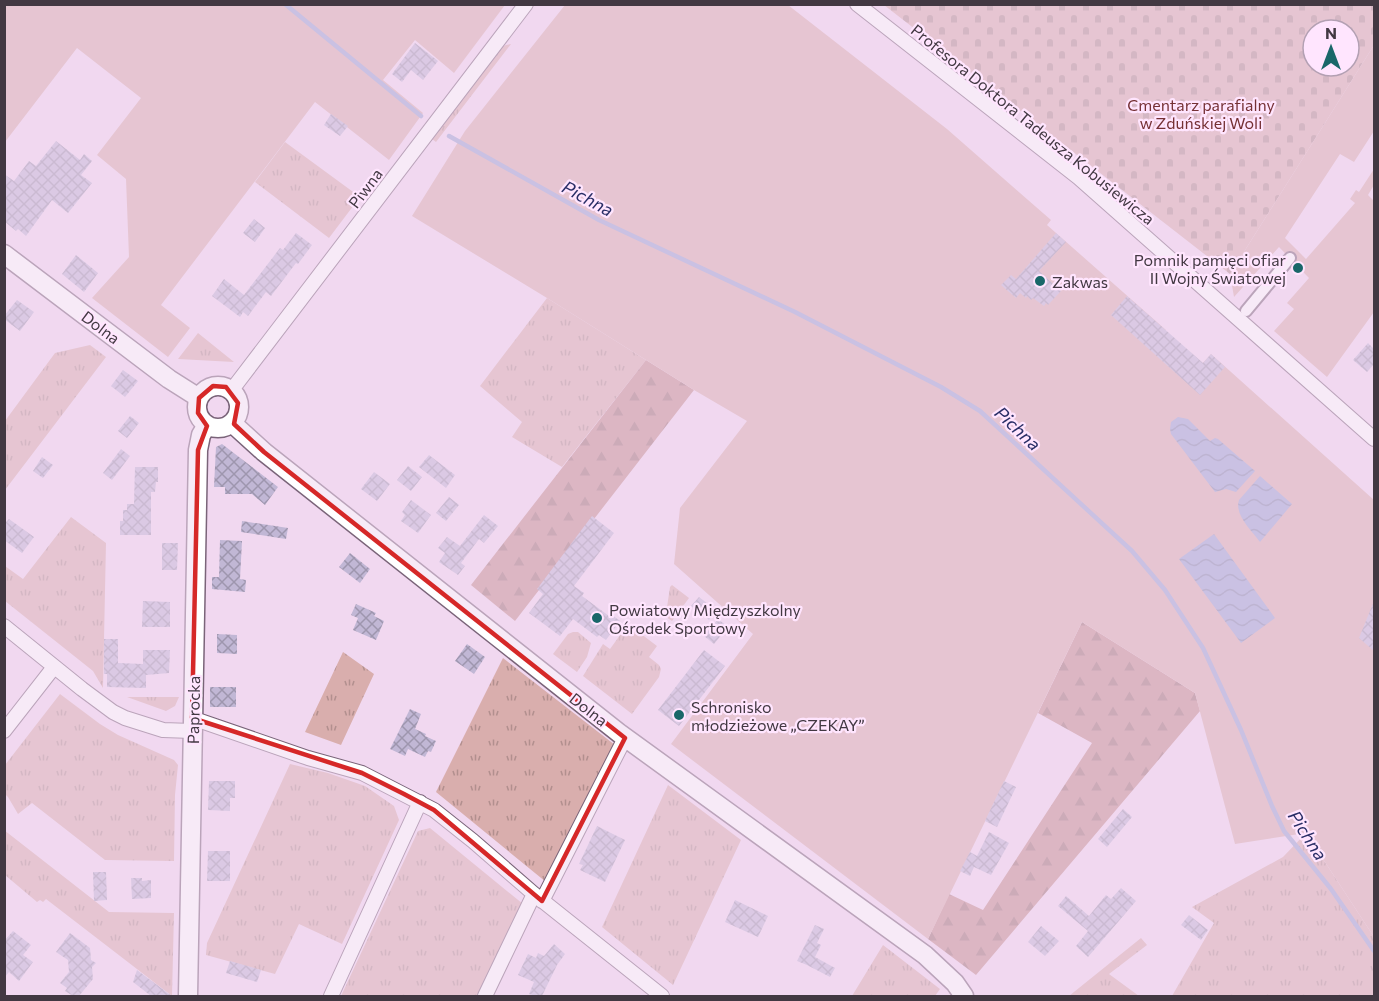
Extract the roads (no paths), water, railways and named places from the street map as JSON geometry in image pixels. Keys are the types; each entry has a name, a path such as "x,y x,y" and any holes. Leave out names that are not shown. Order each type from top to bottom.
{"street":[{"name":"Piwna","path":"231,391 526,4"},
{"name":"Profesora Doktora Tadeusza Kobusiewicza","path":"857,4 1079,178 1374,439"},
{"name":"Dolna","path":"4,254 169,380 199,398"},
{"path":"1246,311 1290,258"},
{"path":"220,386 231,391 238,403 238,410 231,423 220,428 203,422 197,408 199,398 207,388 220,386"},
{"name":"Dolna","path":"231,423 273,460 625,738 925,955 959,990"},
{"name":"Paprocka","path":"188,996 198,450 201,435 207,425"},
{"path":"4,626 82,689 125,718 163,730 192,725 362,773 420,802 434,810 473,841 538,897 662,996"},
{"path":"4,731 54,667"},
{"path":"485,996 625,738"},
{"path":"331,996 420,802"}],"water":[{"path":"1178,417 1188,419 1210,441 1218,439 1255,471 1236,492 1226,489 1215,492 1171,434 1171,422"},
{"path":"1260,476 1292,504 1260,542 1241,517 1238,506 1239,500"},
{"path":"1214,534 1275,618 1241,643 1179,559"}],"waterway":[{"name":"Pichna","path":"285,4 421,116"},
{"name":"Pichna","path":"449,136 599,220 795,312 941,387 980,411 1132,551 1165,590 1203,648 1284,831 1331,889 1374,951"}],"place":[{"name":"Pomnik pamięci ofiar II Wojny Światowej","path":"1298,268"},
{"name":"Zakwas","path":"1040,281"},
{"name":"Powiatowy Międzyszkolny Ośrodek Sportowy","path":"597,618"},
{"name":"Schronisko młodzieżowe „CZEKAY”","path":"679,715"}],"park label":[{"name":"Cmentarz parafialny w Zduńskiej Woli","path":"1201,113"}]}
